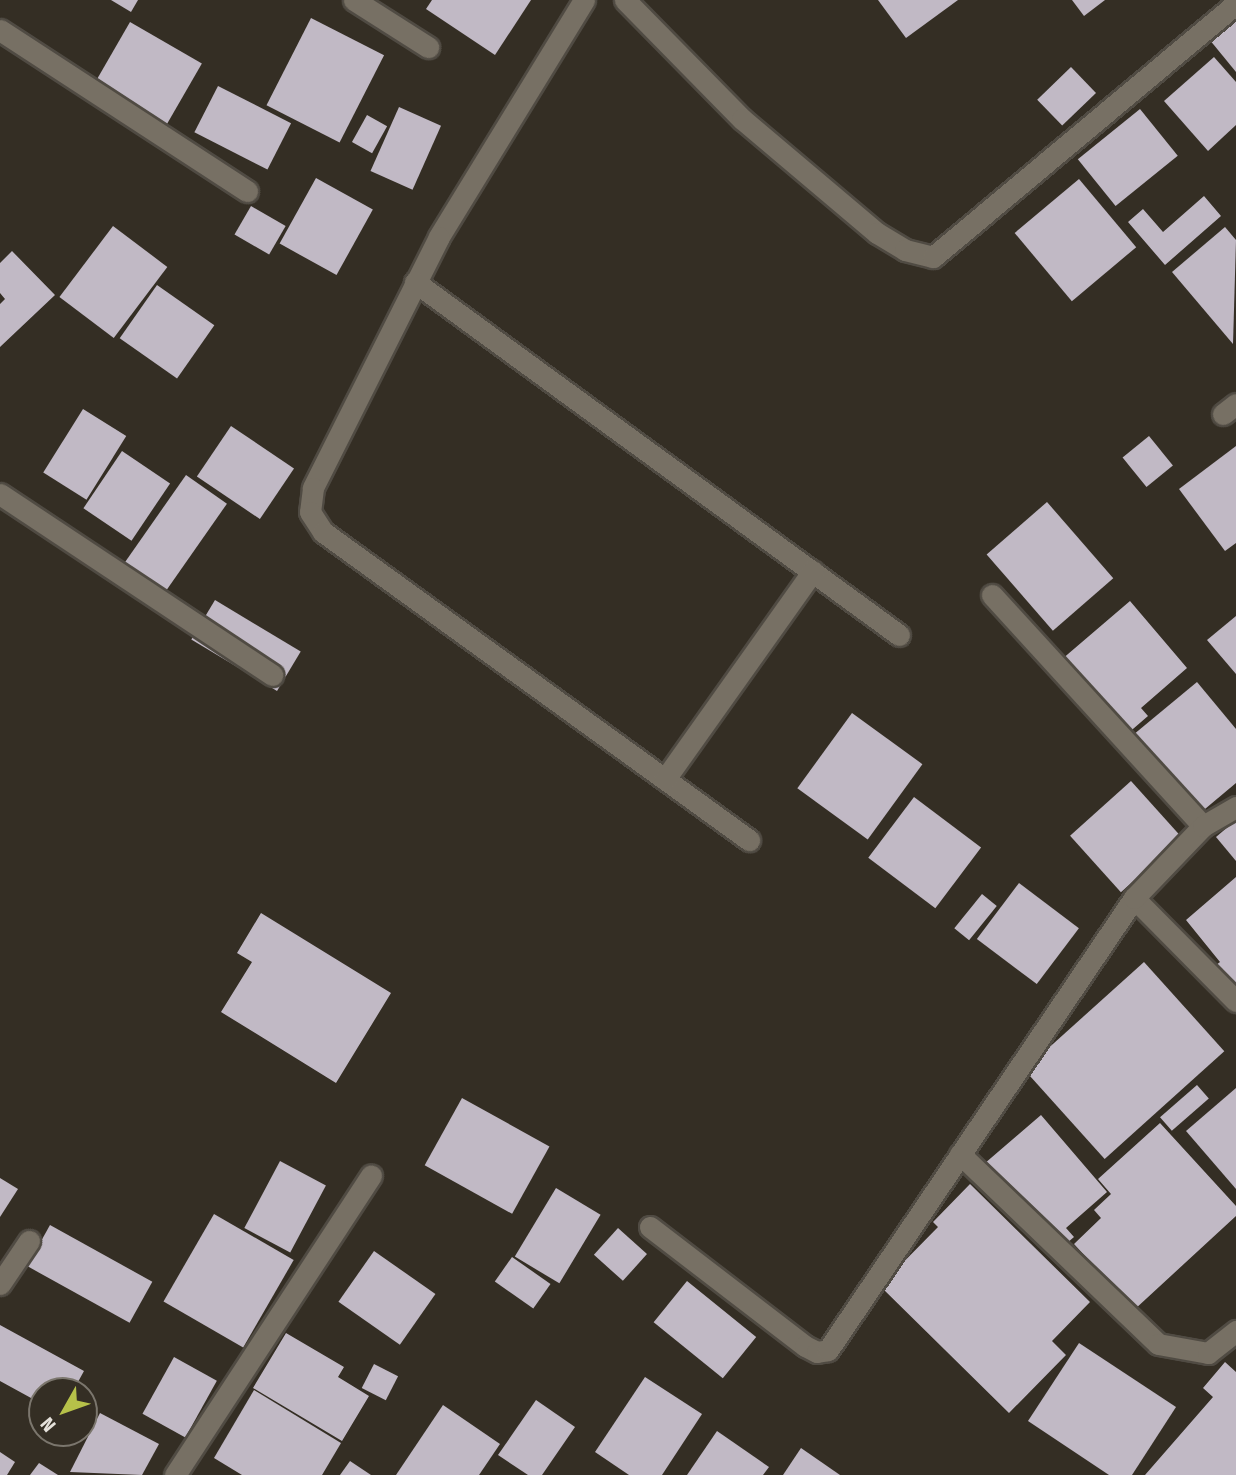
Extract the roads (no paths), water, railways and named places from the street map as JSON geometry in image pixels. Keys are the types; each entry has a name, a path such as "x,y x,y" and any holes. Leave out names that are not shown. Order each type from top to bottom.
{"street":[{"path":"354,0 428,47"},
{"path":"584,0 493,143 415,282 309,499 315,523 749,840"},
{"path":"625,0 742,118 877,233 905,250 933,257 1236,4"},
{"path":"0,30 247,191"},
{"path":"415,282 899,635"},
{"path":"0,494 272,675"},
{"path":"664,779 813,571"},
{"path":"992,594 1203,826"},
{"path":"650,1227 805,1346 817,1352 828,1350 1134,898 1203,826 1236,807"},
{"path":"1134,898 1236,1001"},
{"path":"960,1154 1158,1344 1185,1352 1208,1353 1236,1331"},
{"path":"175,1475 371,1175"},
{"path":"0,1284 29,1241"}]}
